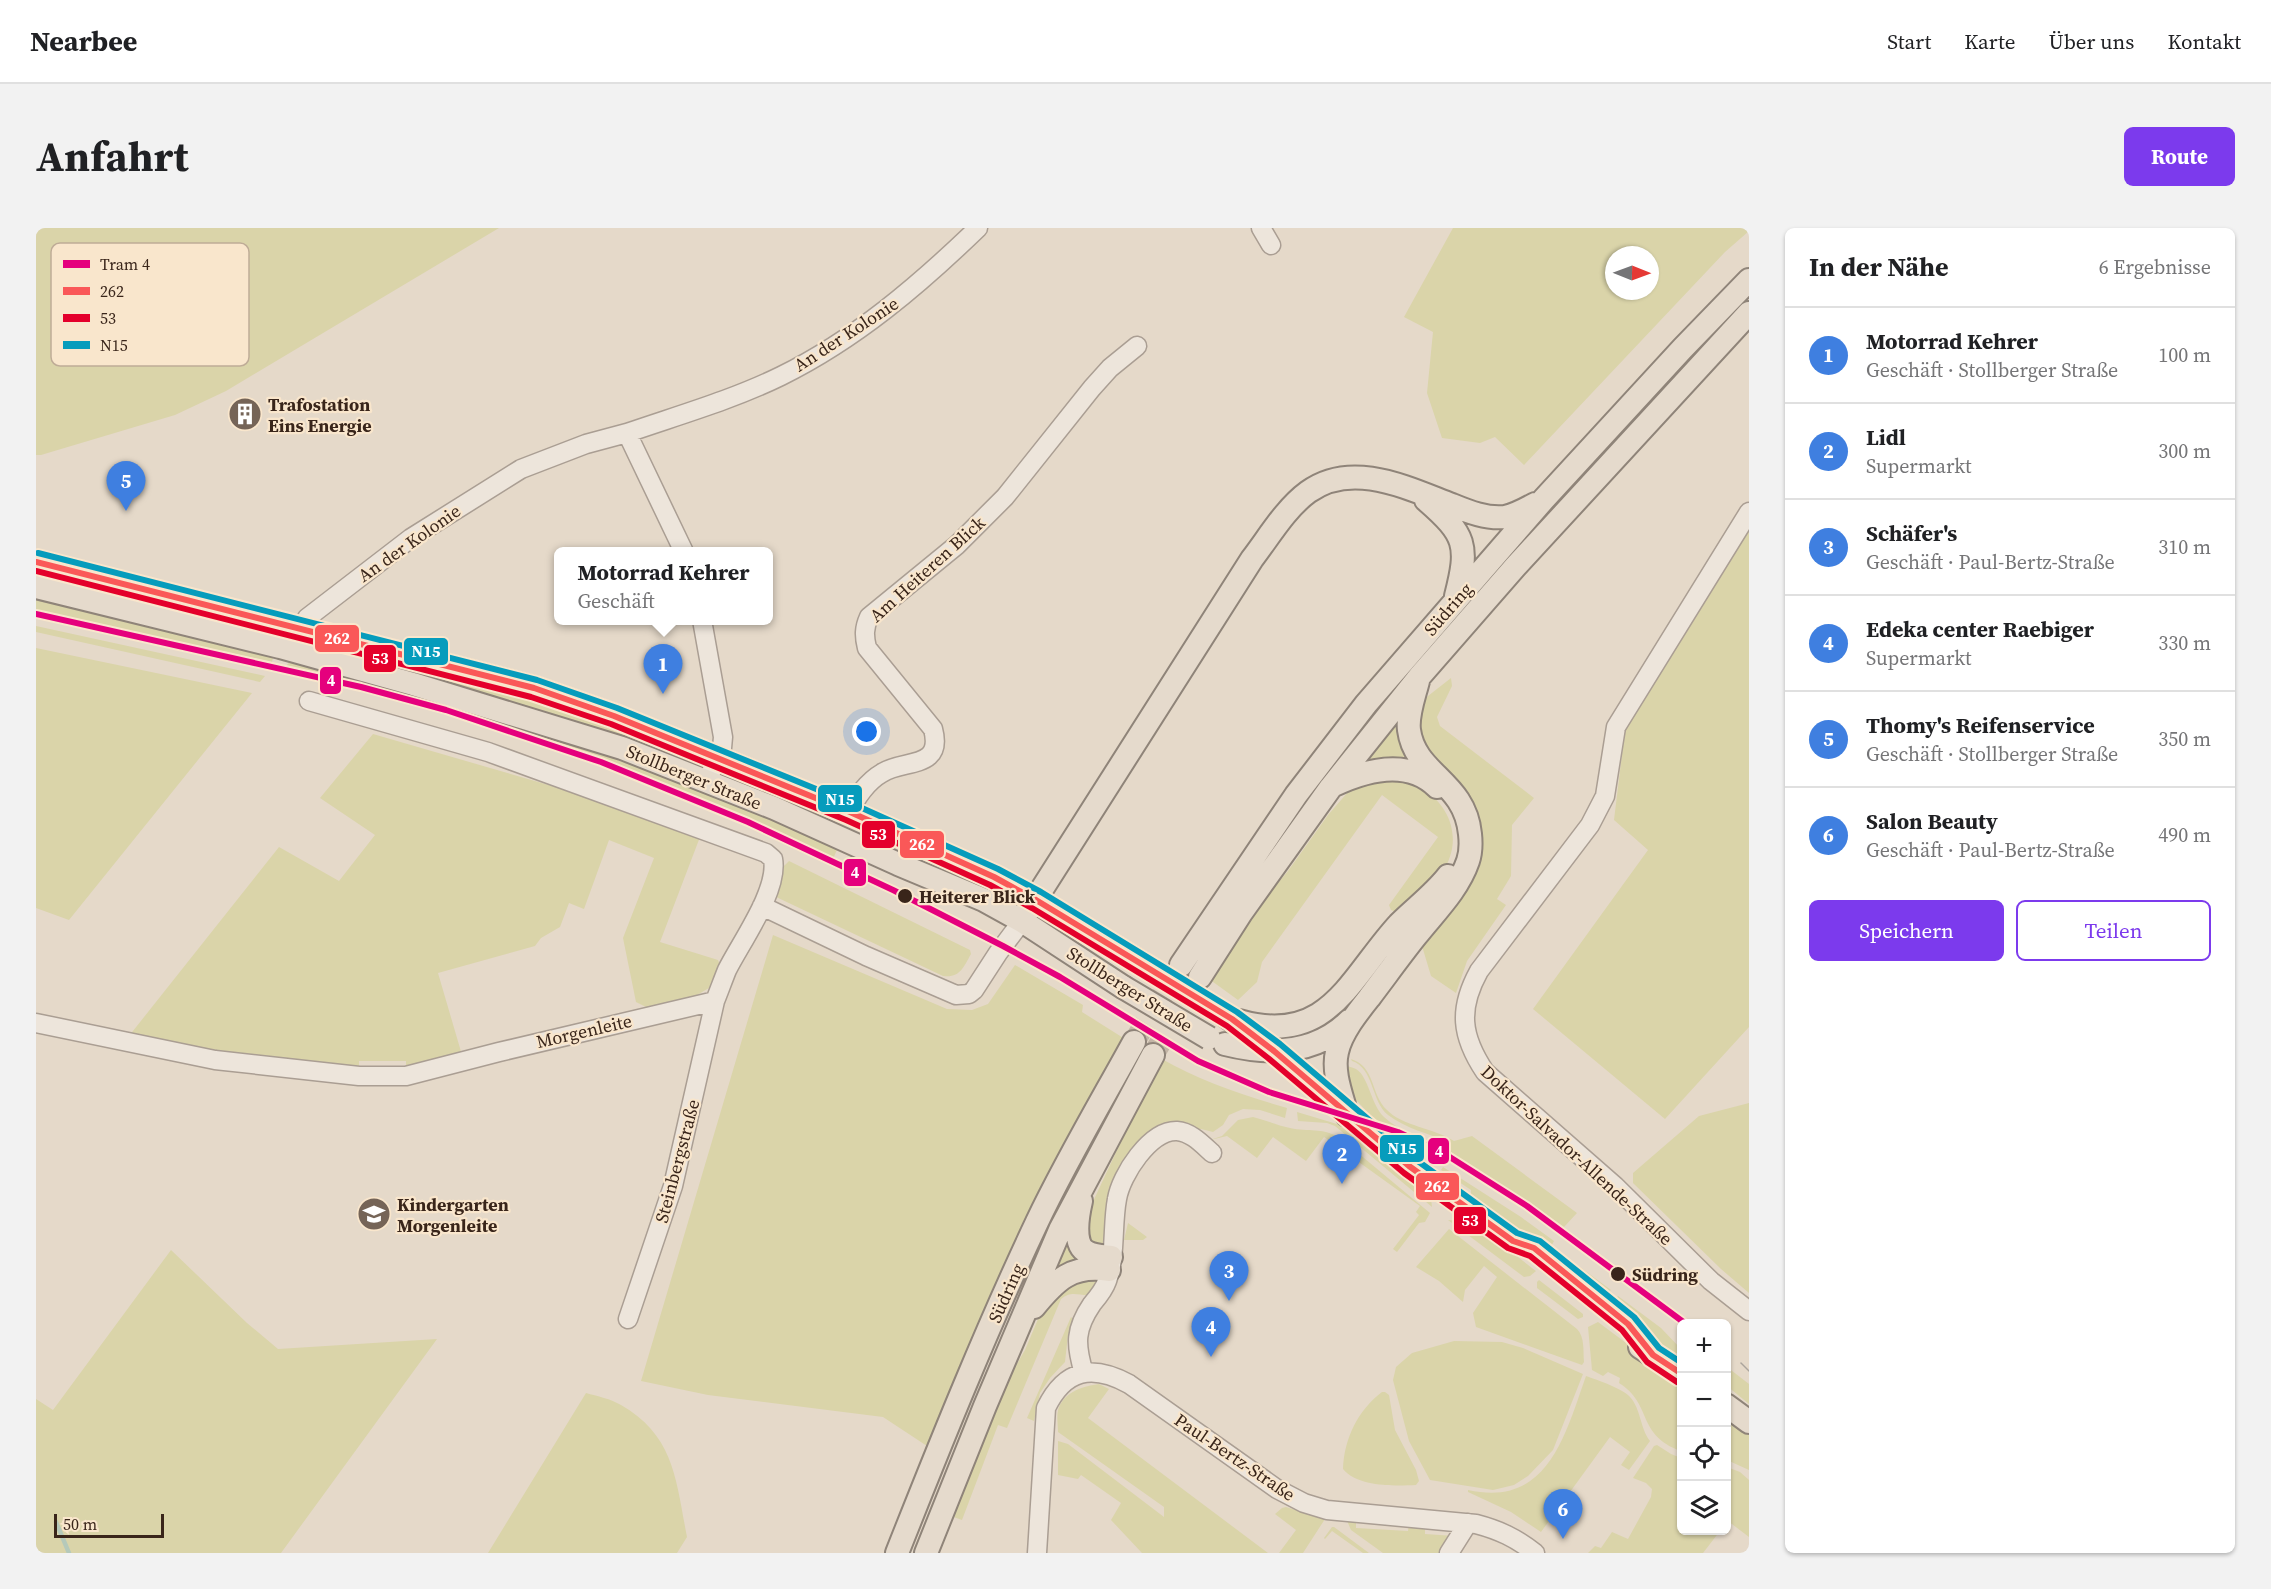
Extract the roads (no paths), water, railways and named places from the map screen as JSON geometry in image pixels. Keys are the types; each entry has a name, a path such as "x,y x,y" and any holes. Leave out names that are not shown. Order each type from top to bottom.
{"main road":[{"name":"Südring","path":"1181,965 1296,795 1366,704 1544,500 1749,280"},
{"name":"Südring","path":"1200,977 1253,895 1330,787 1419,677 1515,567 1749,313"},
{"path":"1022,921 1252,559 1286,515 1308,493 1335,478 1361,477 1383,481 1467,511 1494,517 1517,513 1544,500"},
{"path":"1410,490 1427,501 1451,523 1462,543 1463,567 1456,599"},
{"name":"Stollberger Straße","path":"36,562 534,688 614,716 850,813 994,877 1227,1016 1409,1166 1513,1241 1526,1259 1620,1334 1680,1373"},
{"name":"Stollberger Straße","path":"36,587 280,647 413,684 622,748 774,808 984,900 1022,921 1123,987 1217,1041 1277,1059 1329,1038 1357,1014"},
{"path":"1347,1115 1338,1079 1336,1054 1341,1042 1357,1014 1446,900 1462,875 1469,858 1471,843 1469,823 1462,805 1452,790 1423,762 1411,740 1410,715 1419,677"},
{"path":"1227,1016 1269,1027 1316,1016 1341,999 1399,924 1448,877 1458,857 1461,843 1455,811 1447,796 1433,783 1397,769 1383,768 1353,776 1330,787"},
{"path":"1277,1059 1282,1034 1302,1021"},
{"name":"Südring","path":"897,1553 956,1405 1037,1222 1134,1042"},
{"name":"Südring","path":"926,1553 1060,1230 1153,1055"},
{"path":"1088,1178 1079,1210 1080,1245 1087,1252 1110,1263"},
{"path":"1017,1330 1040,1300 1069,1274 1110,1263"},
{"path":"1731,1409 1749,1422"}],"street":[{"name":"An der Kolonie","path":"301,629 307,618 411,538 520,469 586,444 627,433 736,396 782,376 826,352 903,297 978,228"},
{"path":"1261,228 1271,245"},
{"name":"Am Heiteren Blick","path":"850,813 854,801 879,774 892,767 917,763 928,758 936,739 933,729 867,648 864,636 869,617 957,545 1005,497 1092,388 1110,368 1137,346"},
{"path":"627,433 682,547"},
{"name":"Doktor-Salvador-Allende-Straße","path":"1749,512 1616,727 1605,796 1590,825 1479,971 1470,987 1464,1022 1470,1048 1485,1072 1615,1186 1711,1281 1749,1311"},
{"path":"703,625 723,737 717,759 706,781"},
{"path":"309,701 488,752 766,853 773,859 773,877 762,906 727,971 715,1001"},
{"path":"762,906 866,956 956,995 969,994 974,990 998,952 1022,921"},
{"name":"Morgenleite","path":"36,1023 214,1060 359,1076 406,1076 715,1001"},
{"name":"Steinbergstraße","path":"628,1319 673,1186 715,1001"},
{"path":"1037,1553 1046,1408 1055,1391 1067,1379 1084,1373 1078,1354 1077,1338 1081,1323 1108,1280 1117,1197 1122,1182 1143,1151 1154,1140 1166,1133 1179,1131 1197,1140 1212,1153"},
{"name":"Paul-Bertz-Straße","path":"1084,1373 1115,1377 1129,1384 1277,1489 1304,1503 1327,1510 1468,1523 1498,1530 1516,1539 1535,1553"},
{"path":"1449,1553 1468,1523"}],"waterway":[{"path":"56,1522 69,1553"}],"tunnel":[{"path":"1134,1042 1180,967"},
{"path":"1153,1055 1200,977"}],"tram line":[{"name":"4","path":"36,614 361,687 446,710 601,762 748,822 893,890 1003,946 1060,977 1198,1061 1269,1092 1398,1132 1445,1154 1527,1206 1679,1319"},
{"path":"1741,1363 1749,1371"}],"place":[{"name":"Trafostation Eins Energie","path":"245,414"},
{"name":"Thomy's Reifenservice","path":"126,511"},
{"name":"Motorrad Kehrer","path":"663,694"},
{"name":"Heiterer Blick","path":"905,896"},
{"name":"Lidl","path":"1342,1184"},
{"name":"Kindergarten Morgenleite","path":"374,1214"},
{"name":"Südring","path":"1618,1274"},
{"name":"Schäfer's","path":"1229,1301"},
{"name":"Edeka center Raebiger","path":"1211,1357"},
{"name":"Salon Beauty","path":"1563,1539"}]}
